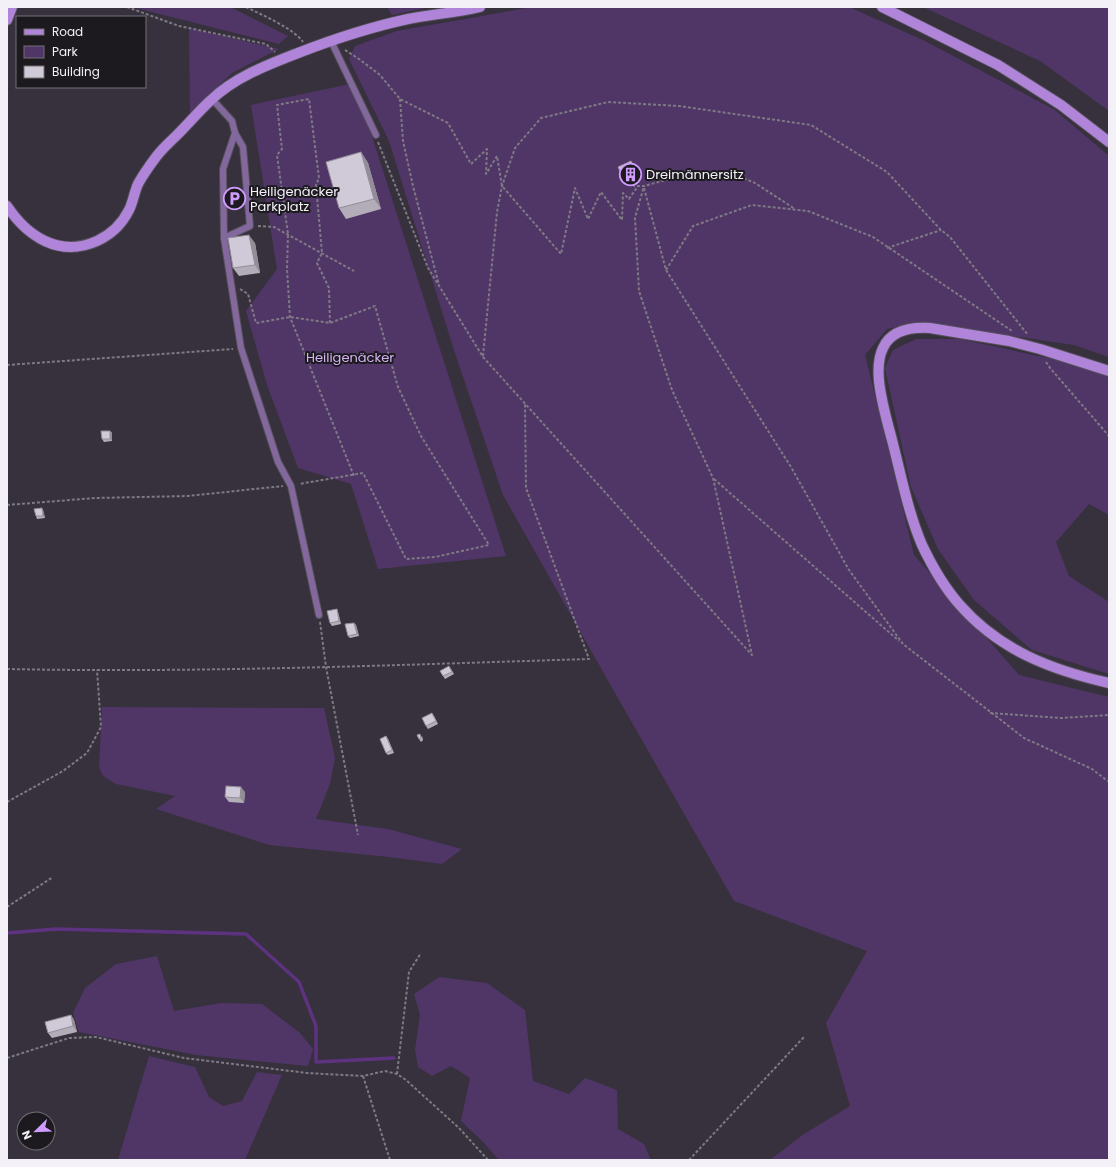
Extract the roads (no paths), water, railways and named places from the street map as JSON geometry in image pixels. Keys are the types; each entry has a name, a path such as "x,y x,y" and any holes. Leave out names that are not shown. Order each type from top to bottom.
{"street":[{"path":"7,20 12,7"},
{"path":"7,206 15,218 27,230 39,238 51,243 73,246 97,241 116,228 123,220 129,210 138,184 157,155 212,99 236,81 252,72 282,59 384,24 448,14 480,7"},
{"path":"882,7 998,65 1061,105 1109,142"},
{"path":"1109,371 1040,349 1009,341 916,327 903,330 892,336 883,346 880,356 879,381 881,395 906,495 922,544 944,585 975,621 993,636 1013,649 1034,660 1056,668 1109,683"}],"lane":[{"path":"331,41 376,135"},
{"path":"212,99 232,121 235,133 243,147 250,226 224,238"},
{"path":"235,133 223,169 224,238 241,348 278,462 291,486 319,615"}],"waterway":[{"path":"7,933 56,929 246,934 299,982 316,1026 316,1062 394,1058"}],"place":[{"name":"Dreimännersitz","path":"631,174"},
{"name":"Heiligenäcker Parkplatz","path":"235,198"}],"park label":[{"name":"Heiligenäcker","path":"350,357"}]}
